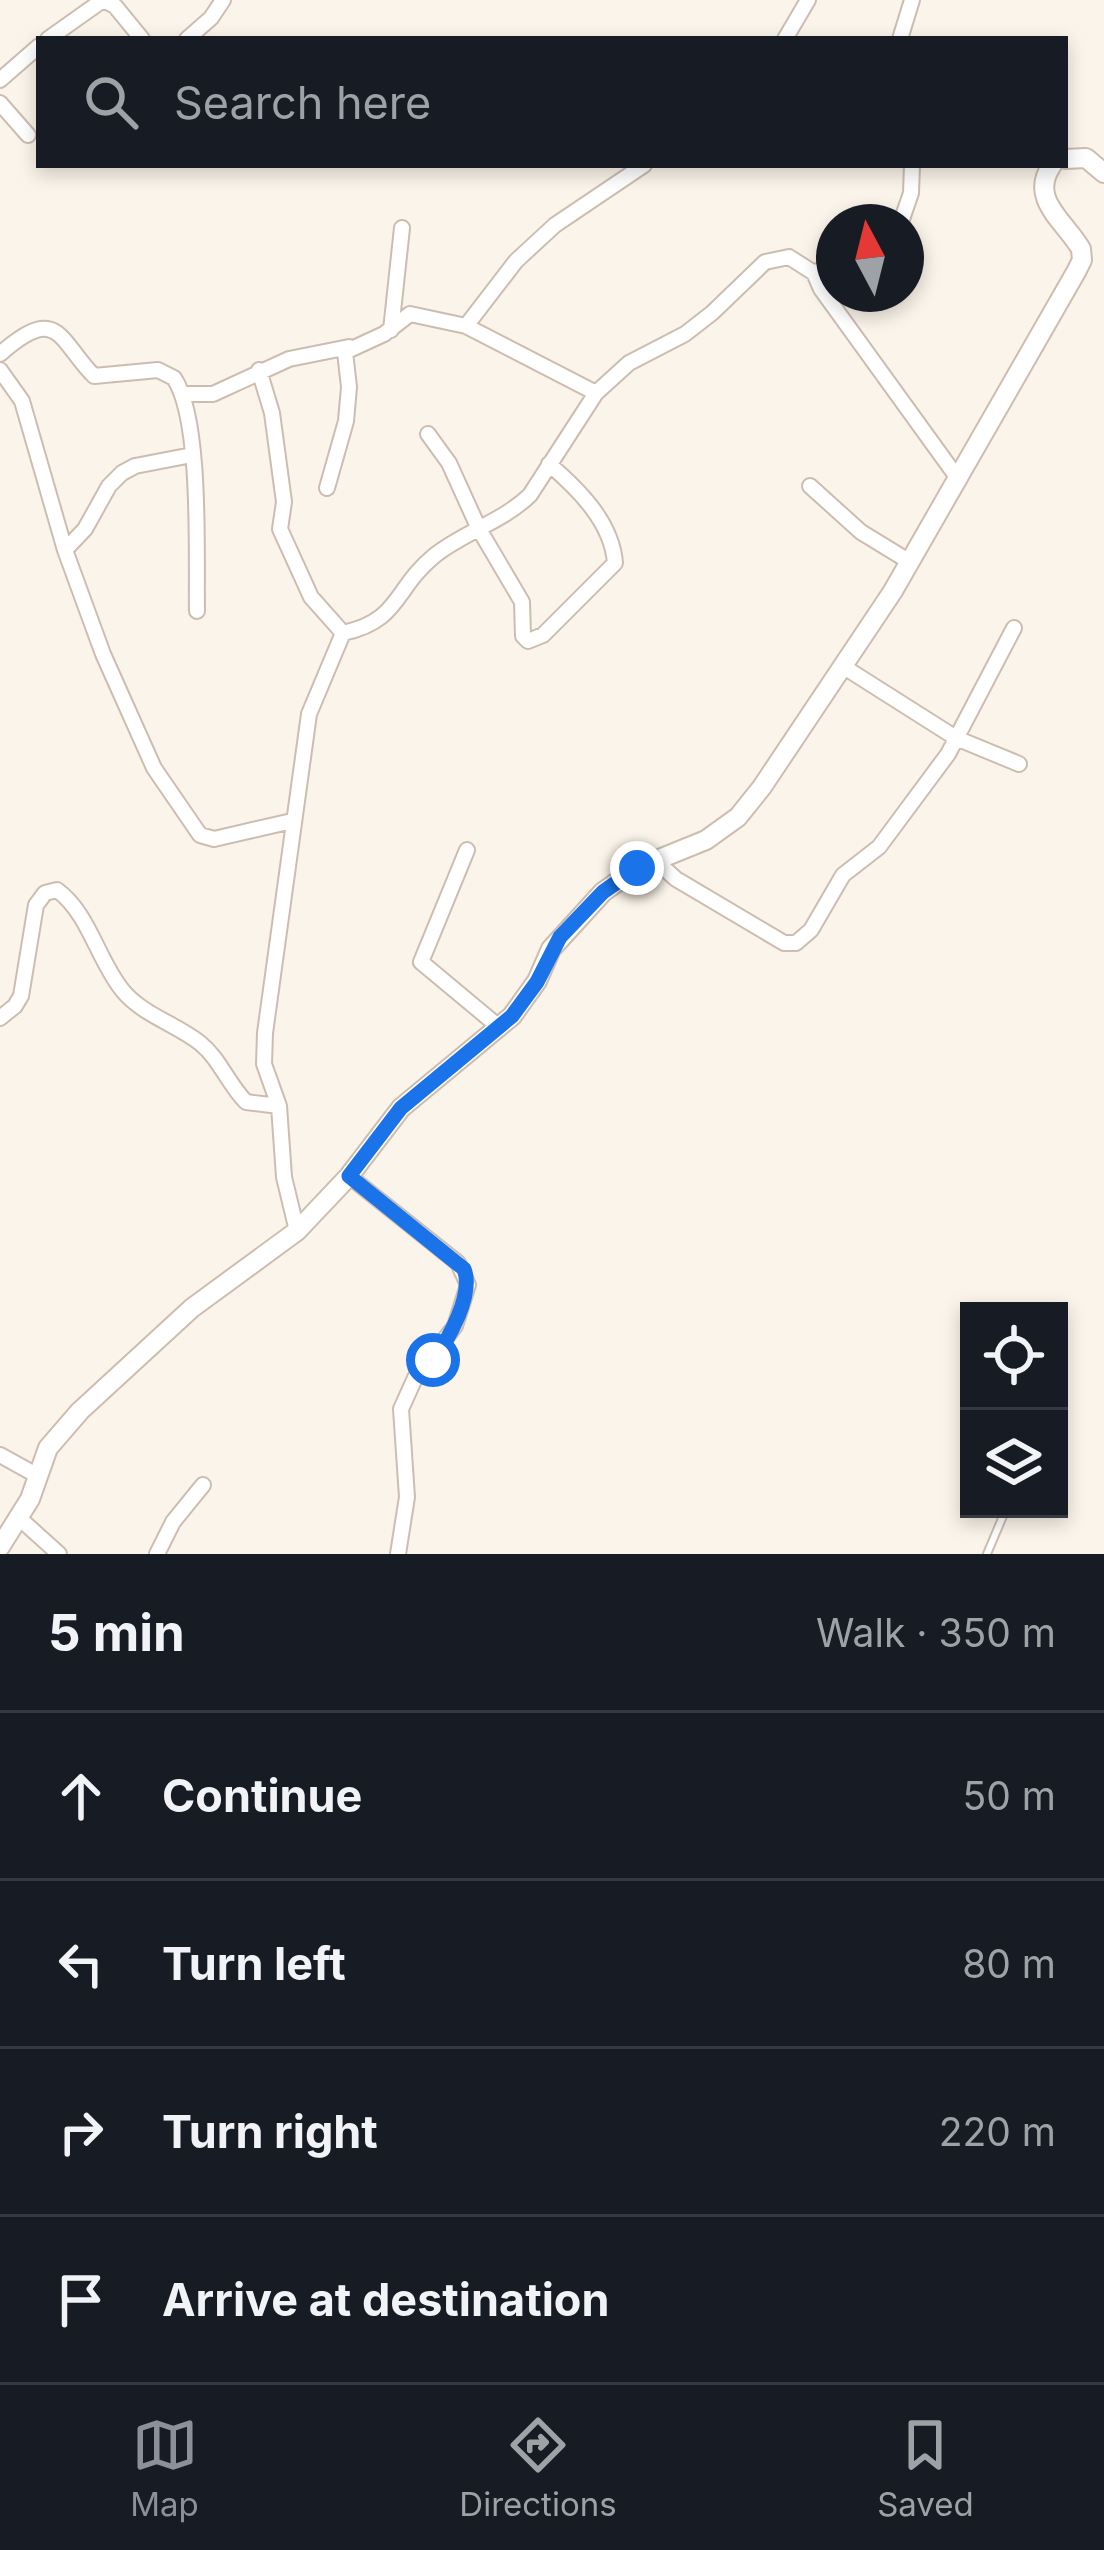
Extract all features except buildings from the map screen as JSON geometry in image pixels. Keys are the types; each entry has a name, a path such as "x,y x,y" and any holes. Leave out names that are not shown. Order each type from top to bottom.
{"street":[{"path":"191,36 223,0"},
{"path":"787,36 808,0"},
{"path":"901,36 912,0"},
{"path":"52,36 103,1 115,6 140,36"},
{"path":"0,80 36,49"},
{"path":"0,103 28,135"},
{"path":"1068,159 1086,158 1104,173"},
{"path":"466,326 516,261 542,237 640,168"},
{"path":"907,204 913,168"},
{"path":"0,1547 30,1499 48,1448 59,1435 160,1334 297,1231 349,1176 401,1108 499,1027 530,993 560,937 621,877 692,848 738,817 844,667 910,562 1082,260 1073,236 1044,199 1044,176 1050,168"},
{"path":"391,330 402,228"},
{"path":"343,633 379,622 419,569 440,551 516,508 530,495 596,393 629,363 685,334 765,262 789,257 814,273 959,480"},
{"path":"182,394 213,394 259,370 349,347 391,330 416,313 466,326 596,393"},
{"path":"0,354 27,335 57,331 91,374 158,370 174,378 182,394 192,455 197,611"},
{"path":"327,488 346,421 349,386 344,358 349,347"},
{"path":"0,370 22,401 65,550 103,654 154,768 200,836 214,839 292,821"},
{"path":"259,370 272,413 284,502 280,529 311,597 343,633"},
{"path":"428,434 449,464 479,530 522,602 523,637 535,640 611,569 616,557 598,517 549,464"},
{"path":"65,550 85,529 122,472 192,455"},
{"path":"810,486 861,532 910,562"},
{"path":"656,861 676,879 784,943 796,944 811,930 843,875 879,847 956,738 1014,628"},
{"path":"297,1231 284,1177 279,1106 264,1051 309,714 343,633"},
{"path":"844,667 956,738 1019,764"},
{"path":"467,850 421,962 499,1027"},
{"path":"0,1018 21,996 36,905 45,893 57,890 74,909 122,990 138,1006 200,1043 245,1102 279,1106"},
{"path":"349,1176 458,1263 467,1276 454,1326 442,1348 415,1378 400,1409 406,1497 398,1554"},
{"path":"0,1455 38,1476"},
{"path":"157,1554 173,1522 203,1485"},
{"path":"18,1517 59,1554"}],"lane":[{"path":"987,1554 1002,1518"}],"route":[{"path":"433,1360 454,1326 468,1286 464,1269 349,1176 401,1108 512,1016 537,982 560,937 603,892 637,868"}]}
